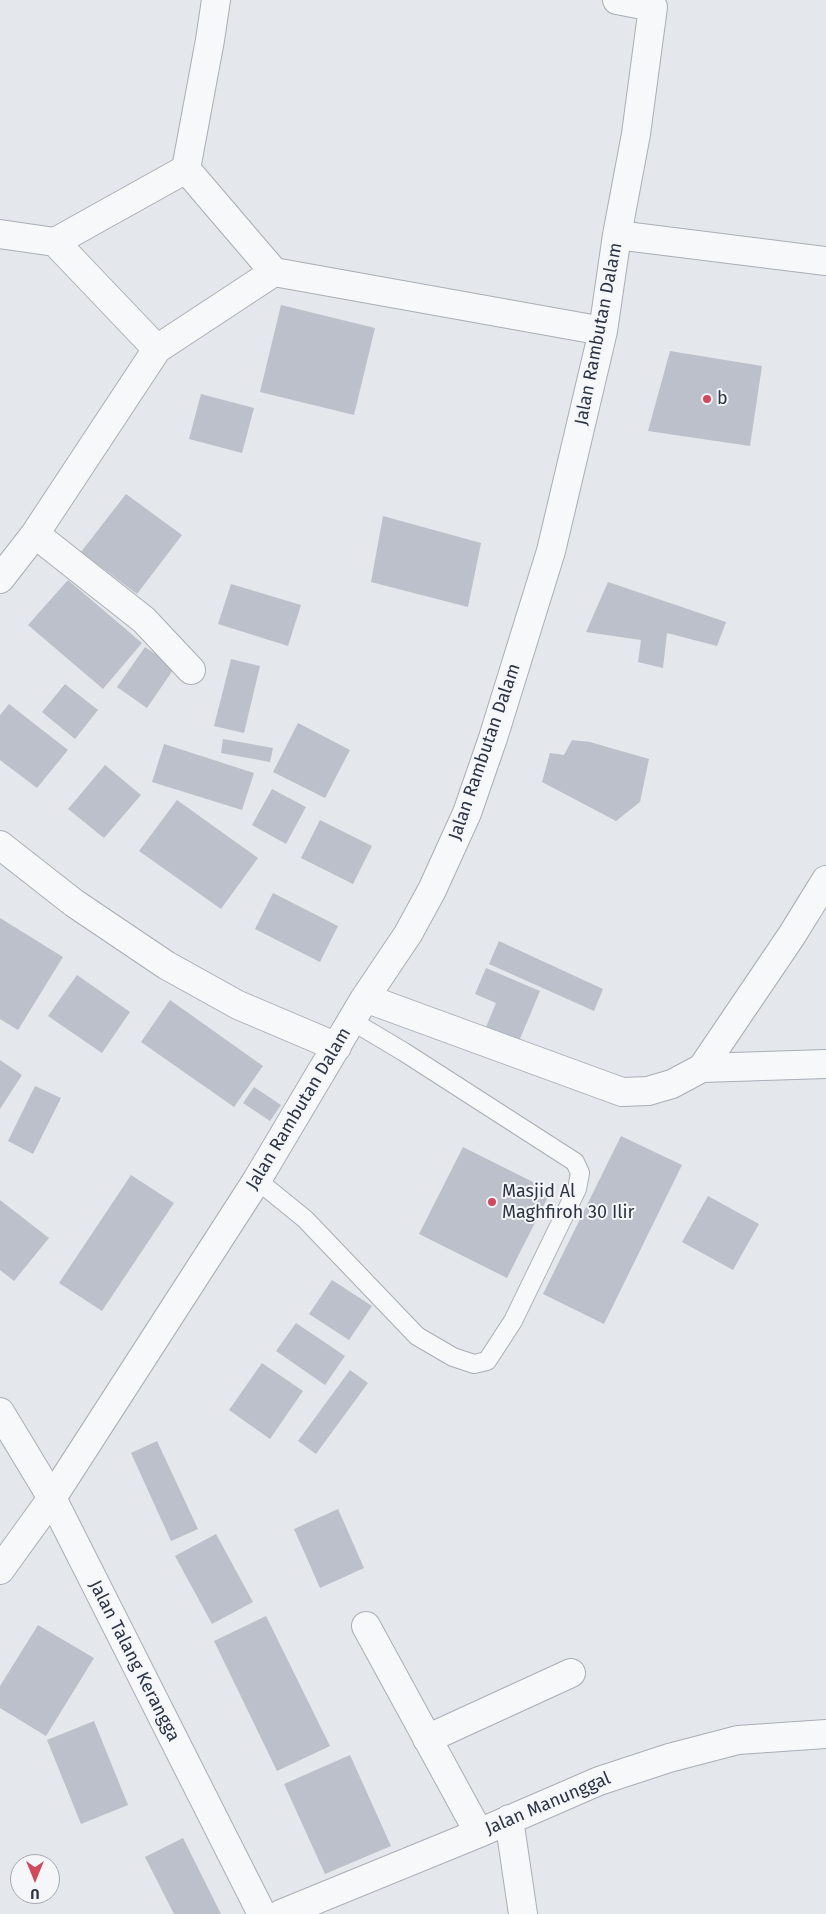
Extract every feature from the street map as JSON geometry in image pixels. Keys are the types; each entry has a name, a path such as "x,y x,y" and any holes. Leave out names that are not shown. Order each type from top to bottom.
{"street":[{"path":"0,234 55,242 186,168 216,0"},
{"path":"617,0 653,4 636,134 617,235"},
{"path":"186,168 274,272 603,331"},
{"name":"Jalan Rambutan Dalam","path":"0,1570 52,1498 257,1180 359,1010 408,934 432,890 467,813 493,738 551,550 603,331 617,235 826,260"},
{"path":"55,242 158,349"},
{"path":"0,579 35,534 158,349 274,272"},
{"path":"35,534 144,620 191,670"},
{"path":"0,845 74,903 166,966 238,1005 337,1047"},
{"path":"702,1068 792,935 826,880"},
{"path":"359,1010 622,1092 648,1091 672,1084 702,1068 826,1064"},
{"name":"Jalan Talang Kerangga","path":"0,1412 52,1498 262,1914"},
{"path":"366,1626 479,1833"},
{"path":"428,1739 571,1673"},
{"name":"Jalan Manunggal","path":"280,1914 479,1833 599,1781 669,1758 738,1740 826,1734"},
{"path":"509,1819 523,1914"}],"lane":[{"path":"257,1180 305,1220 417,1336 452,1357 474,1364 487,1361 513,1321 577,1189 580,1173 575,1162 404,1052 359,1010"}],"building":[{"path":"281,305 375,328 354,415 260,392"},
{"name":"b","path":"670,351 762,366 750,446 648,431"},
{"path":"201,394 254,408 242,453 189,439"},
{"path":"126,494 182,535 137,594 81,552"},
{"path":"383,516 481,543 468,607 371,582"},
{"path":"68,580 142,643 103,689 28,625"},
{"path":"608,582 726,622 717,646 667,633 663,668 638,662 641,640 586,632"},
{"path":"231,584 301,605 288,646 218,624"},
{"path":"145,647 175,667 147,708 117,687"},
{"path":"231,659 260,666 244,733 214,726"},
{"path":"65,684 98,710 75,739 42,712"},
{"path":"9,704 68,750 37,788 0,760 0,715"},
{"path":"298,723 350,750 325,798 273,772"},
{"path":"223,739 273,748 270,762 221,753"},
{"path":"572,740 590,742 649,759 640,802 616,821 542,782 550,753 564,755"},
{"path":"164,744 254,773 242,810 152,782"},
{"path":"105,765 141,795 104,838 68,809"},
{"path":"272,789 306,807 286,844 252,825"},
{"path":"177,800 258,858 221,909 139,851"},
{"path":"320,820 372,846 353,884 301,858"},
{"path":"273,893 338,926 320,962 255,929"},
{"path":"0,918 63,957 18,1030 0,1019"},
{"path":"499,941 603,989 594,1011 489,964"},
{"path":"486,968 540,991 517,1046 484,1032 496,1003 475,994"},
{"path":"77,975 130,1012 102,1053 48,1016"},
{"path":"170,1000 263,1066 234,1107 141,1042"},
{"path":"0,1060 22,1075 0,1109"},
{"path":"35,1086 61,1098 33,1154 8,1141"},
{"path":"254,1087 281,1105 270,1121 243,1103"},
{"path":"621,1136 682,1165 604,1324 543,1294"},
{"path":"463,1147 551,1191 507,1278 419,1234"},
{"path":"131,1175 174,1203 102,1311 59,1283"},
{"path":"708,1196 759,1224 733,1270 682,1242"},
{"path":"0,1200 49,1238 14,1281 0,1270"},
{"path":"332,1280 372,1306 349,1340 309,1314"},
{"path":"296,1323 345,1356 325,1385 276,1351"},
{"path":"262,1363 303,1391 270,1439 229,1410"},
{"path":"350,1370 368,1383 316,1454 298,1441"},
{"path":"157,1441 198,1529 171,1541 131,1453"},
{"path":"338,1509 364,1568 320,1588 294,1529"},
{"path":"216,1534 253,1602 212,1624 175,1556"},
{"path":"266,1616 330,1746 277,1771 214,1641"},
{"path":"38,1625 94,1658 46,1736 0,1708 0,1686"},
{"path":"94,1721 128,1805 81,1824 47,1740"},
{"path":"350,1755 391,1846 325,1874 284,1784"},
{"path":"183,1838 221,1914 174,1914 145,1857"}],"place":[{"name":"b","path":"707,399"},
{"name":"Masjid Al Maghfiroh 30 Ilir","path":"492,1202"}]}
